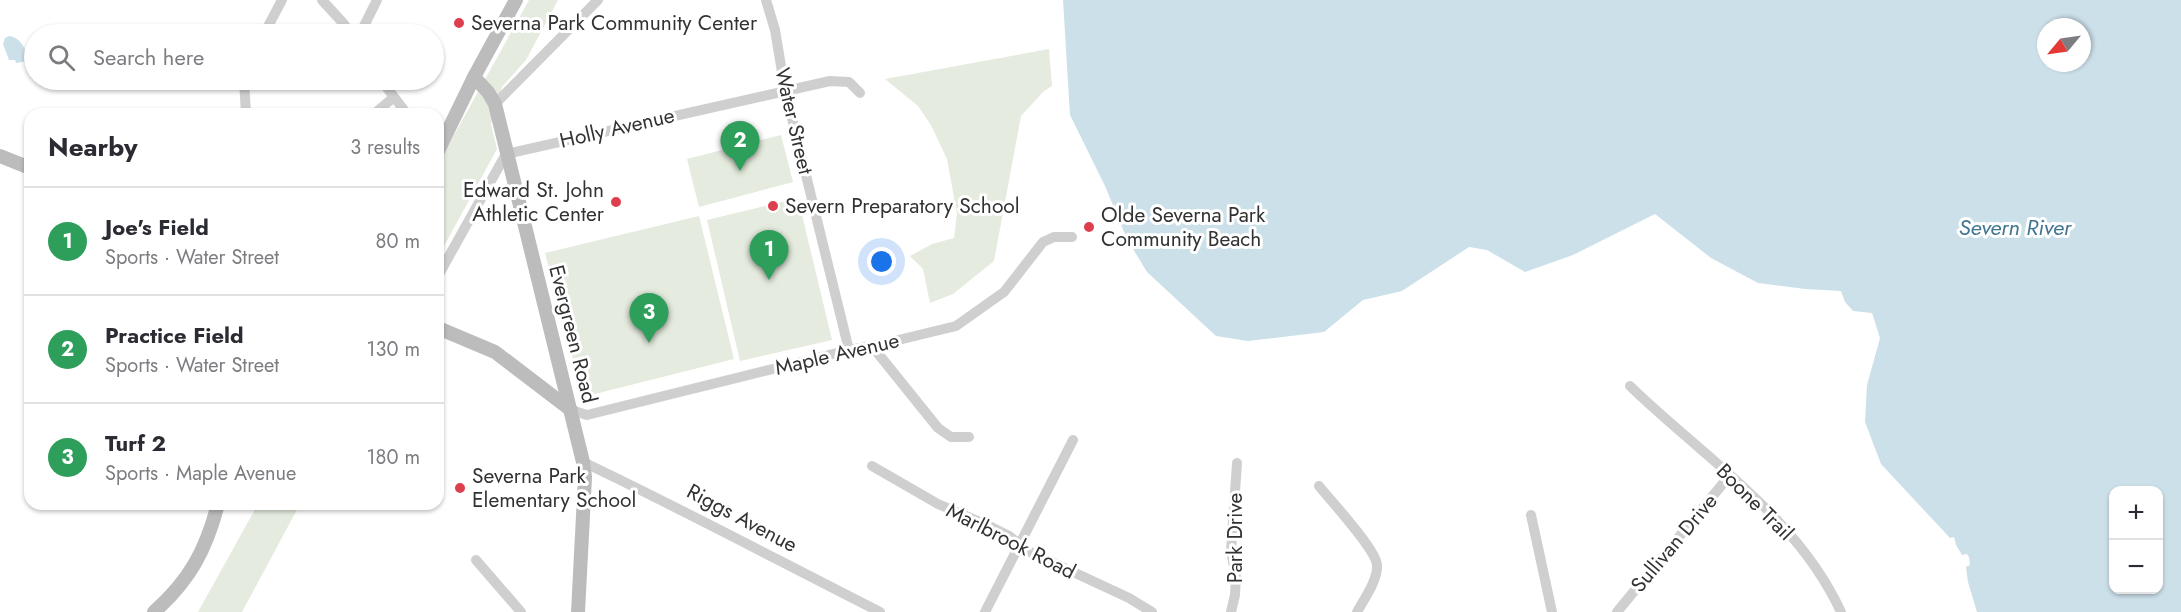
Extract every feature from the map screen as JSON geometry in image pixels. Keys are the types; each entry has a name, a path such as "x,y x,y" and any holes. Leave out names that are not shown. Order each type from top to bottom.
{"street":[{"path":"269,24 282,0"},
{"path":"322,0 344,24"},
{"path":"365,24 377,0"},
{"path":"444,138 516,0"},
{"path":"495,104 598,0"},
{"name":"Water Street","path":"770,2 785,90 849,350"},
{"name":"Evergreen Road","path":"474,77 488,92 495,104 583,462 585,477 578,612"},
{"name":"Holly Avenue","path":"506,154 830,81 849,82 860,93"},
{"path":"245,90 246,108"},
{"path":"389,90 402,108"},
{"path":"381,108 394,97"},
{"path":"444,265 506,154"},
{"path":"0,156 24,166"},
{"name":"Maple Avenue","path":"571,410 587,415 956,326 1004,292 1044,242 1054,237 1072,237"},
{"path":"444,331 495,352 571,410"},
{"path":"872,346 938,428 951,437 969,437"},
{"name":"Boone Trail","path":"1630,386 1730,475 1786,530 1806,554 1842,612"},
{"path":"985,612 1073,440"},
{"name":"Riggs Avenue","path":"583,462 688,513 880,612"},
{"name":"Park Drive","path":"1231,612 1236,577 1231,551 1237,463"},
{"name":"Marlbrook Road","path":"872,466 938,504 987,525 1018,544 1073,573 1129,598 1152,612"},
{"name":"Sullivan Drive","path":"1617,612 1730,475"},
{"path":"1319,486 1362,539 1378,564 1376,575 1357,612"},
{"path":"154,612 188,577 204,547 216,510"},
{"path":"1531,515 1552,612"},
{"path":"476,560 521,612"}],"shaded area":[{"path":"529,0 558,0 526,60 502,87 491,124 497,149 444,246 444,153"},
{"path":"1049,49 1052,86 1044,91 1021,116 994,261 953,294 930,303 923,269 910,256 932,244 954,238 957,214 947,159 931,125 918,106 885,79"},
{"path":"781,135 793,182 699,207 687,159"},
{"path":"798,198 832,340 740,361 707,220"},
{"path":"699,216 734,359 583,397 545,253"},
{"path":"255,510 297,510 242,612 198,612"}],"water":[{"name":"Severn River","path":"1063,0 2181,0 2181,612 1977,612 1968,582 1966,567 1970,565 1969,557 1967,554 1962,555 1954,537 1950,538 1881,464 1865,422 1867,385 1880,338 1872,313 1853,311 1845,302 1841,291 1758,283 1711,258 1655,214 1573,255 1525,272 1487,250 1469,247 1402,291 1363,300 1324,332 1248,341 1216,336 1147,272 1127,239 1105,186 1070,115"},
{"path":"9,36 16,38 22,44 24,62 16,63 15,60 9,60 3,44 5,38"}],"place":[{"name":"Severna Park Community Center","path":"459,23"},
{"name":"Practice Field","path":"740,171"},
{"name":"Edward St. John Athletic Center","path":"616,202"},
{"name":"Severn Preparatory School","path":"773,206"},
{"name":"Olde Severna Park Community Beach","path":"1089,227"},
{"name":"Joe's Field","path":"769,280"},
{"name":"Turf 2","path":"649,343"},
{"name":"Severna Park Elementary School","path":"460,488"}]}
